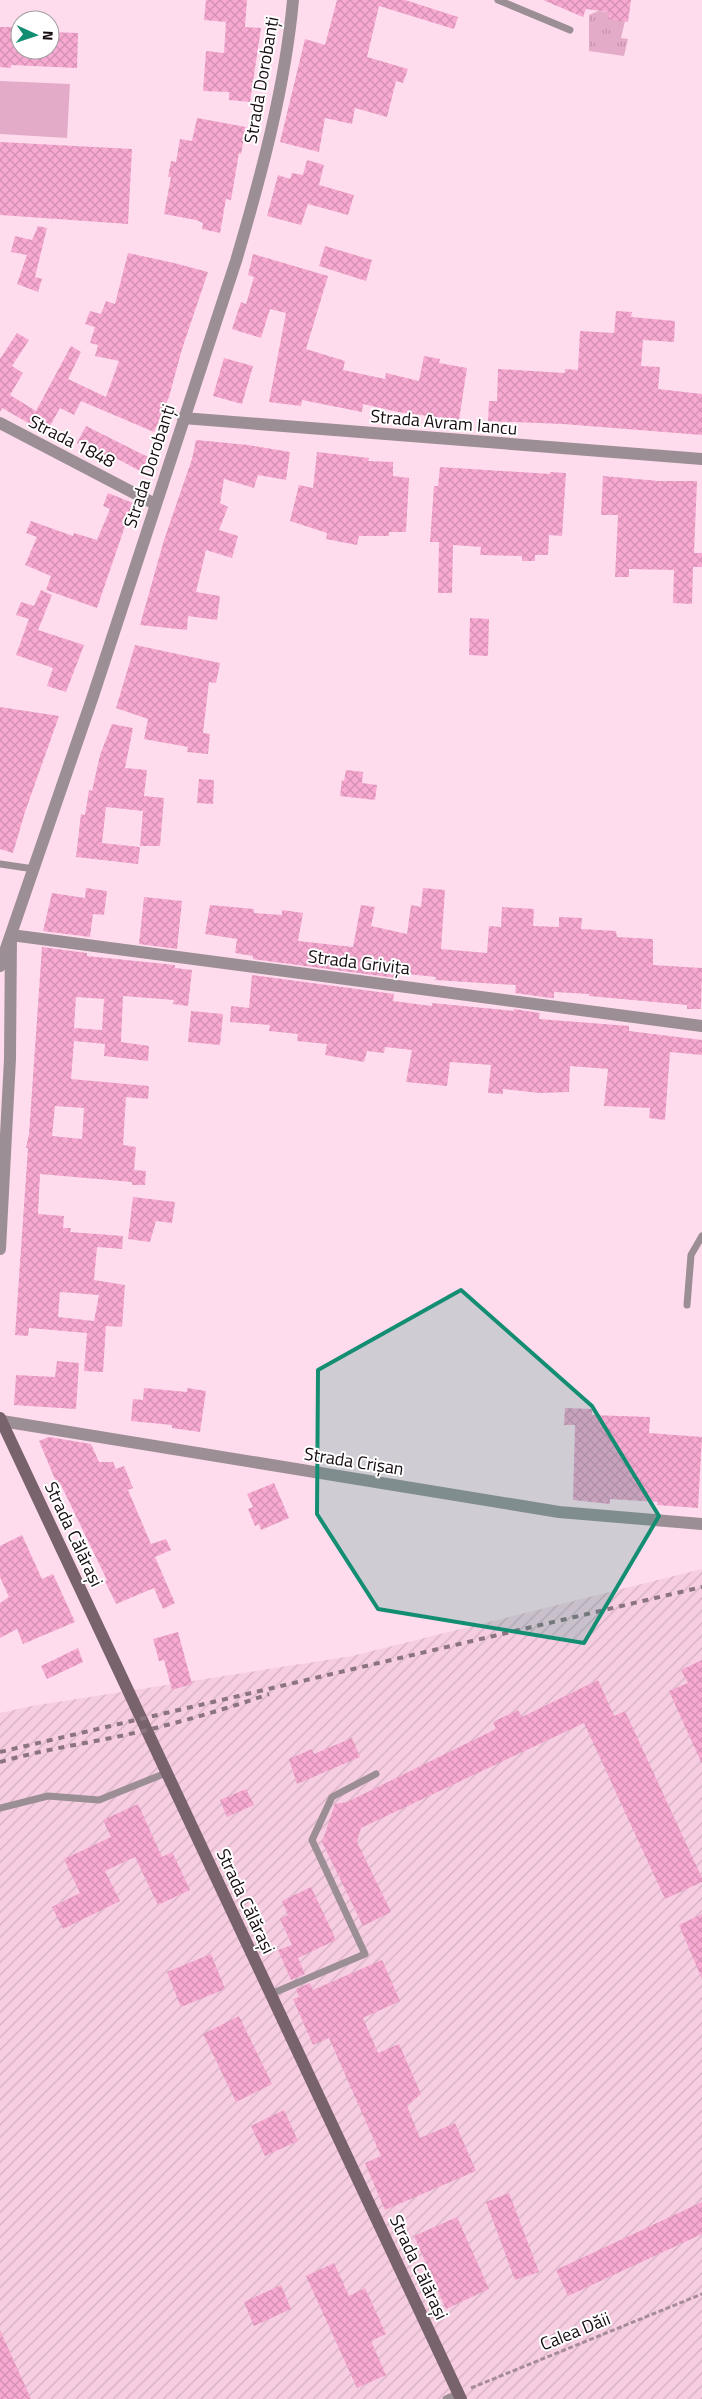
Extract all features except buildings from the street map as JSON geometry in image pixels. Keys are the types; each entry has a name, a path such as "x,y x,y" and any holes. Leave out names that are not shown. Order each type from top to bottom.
{"main road":[{"name":"Strada Călărași","path":"1,1419 460,2396"}],"street":[{"name":"Strada Dorobanți","path":"0,966 93,696 256,192 270,134 293,0"},
{"name":"Strada Avram Iancu","path":"183,418 702,459"},
{"name":"Strada 1848","path":"0,423 155,504"},
{"name":"Strada Dorobanți","path":"0,1249 10,1059 11,936"},
{"name":"Strada Grivița","path":"11,936 91,948 410,986 702,1026"},
{"name":"Strada Crișan","path":"1,1419 559,1512 702,1524"}],"lane":[{"path":"498,0 570,30"},
{"path":"0,864 34,869"},
{"path":"687,1305 691,1255 702,1236"},
{"path":"0,1808 48,1796 100,1800 166,1773"},
{"path":"271,1994 365,1954 312,1840 332,1798 376,1774"},
{"path":"446,2399 460,2396"}],"path":[{"name":"Calea Dăii","path":"460,2396 702,2294"}],"highlighted area":[{"path":"461,1290 592,1406 659,1516 584,1643 378,1609 317,1514 318,1370"}],"shaded area":[{"path":"702,1569 702,2399 0,2399 0,1713 32,1706 352,1656"}],"green space":[{"path":"598,11 609,12 625,21 621,38 628,39 624,56 589,51 589,15"},
{"path":"0,81 70,84 67,138 0,134"}],"railway":[{"path":"0,1752 702,1587"},
{"path":"0,1762 162,1726 269,1694"}]}
